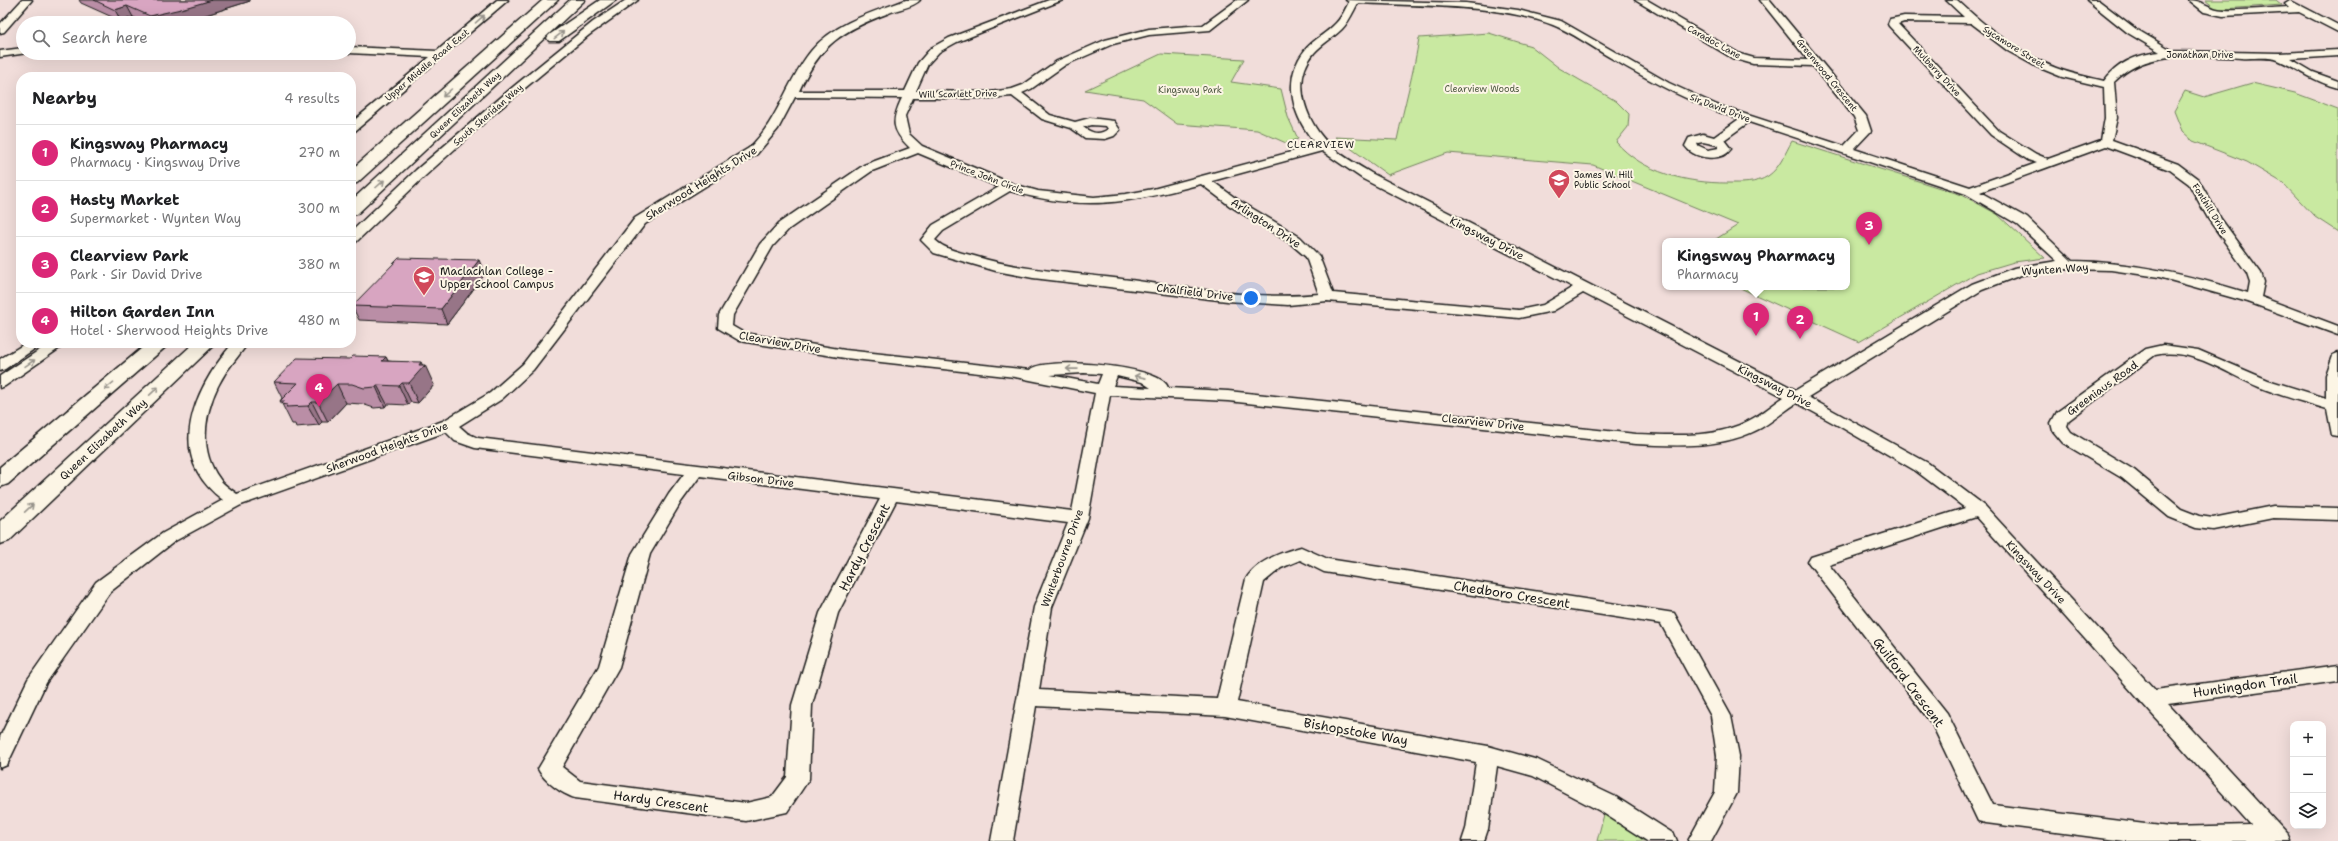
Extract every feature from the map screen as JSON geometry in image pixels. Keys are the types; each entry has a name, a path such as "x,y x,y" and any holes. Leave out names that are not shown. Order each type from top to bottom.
{"highway":[{"path":"476,67 484,53 536,0"},
{"name":"Queen Elizabeth Way","path":"356,175 551,0"},
{"name":"Queen Elizabeth Way","path":"356,205 578,0"},
{"path":"451,119 477,104 560,34 609,0"},
{"path":"0,476 154,348"},
{"name":"Queen Elizabeth Way","path":"0,535 201,348"},
{"path":"0,479 54,432"}],"street":[{"path":"0,30 27,0"},
{"name":"Upper Middle Road East","path":"356,110 491,0"},
{"name":"Upper Middle Road East","path":"356,125 503,0"},
{"name":"South Sheridan Way","path":"356,234 391,200 516,90 612,14 633,0"},
{"name":"Sherwood Heights Drive","path":"0,759 38,679 103,587 169,537 235,501 392,447 449,425 496,396 528,367 640,221 753,151 764,141 775,129 792,94 815,53 832,38 869,17 915,0"},
{"name":"Prince John Circle","path":"1058,0 953,40 935,50 922,63 899,116 903,135 918,149 1009,187 1037,195 1094,201 1126,198 1203,180 1324,147"},
{"name":"Will Scarlett Drive","path":"792,94 990,95 1014,92 1027,87 1061,63 1109,42 1149,32 1206,28 1243,0"},
{"name":"Sir David Drive","path":"1355,0 1466,3 1518,13 1557,23 1665,85 1713,107 1970,191 2022,221 2070,266"},
{"name":"Kingsway Drive","path":"1355,0 1340,25 1309,52 1301,65 1296,79 1296,90 1302,116 1324,147 1367,176 1844,422 1922,467 1978,510 2152,698 2208,764 2277,837"},
{"name":"Caradoc Lane","path":"1640,0 1736,56 1753,61 1818,63"},
{"name":"Greenwood Crescent","path":"1765,0 1860,116 1865,131 1846,151"},
{"name":"Sycamore Street","path":"1951,0 1972,20 2042,66 2108,85"},
{"path":"2092,0 2132,31 2171,54"},
{"path":"2194,0 2207,10 2223,14 2297,4 2338,29"},
{"path":"2286,0 2338,25"},
{"name":"Mulberry Drive","path":"1972,20 1904,19 1894,21 1893,24 1995,133 2032,157 2048,163"},
{"path":"356,50 440,54"},
{"path":"0,54 16,52"},
{"name":"Jonathan Drive","path":"2108,85 2114,73 2128,64 2143,59 2171,54 2278,56 2338,53"},
{"path":"2278,56 2309,74 2338,84"},
{"path":"1970,191 2106,142 2111,118 2108,85"},
{"path":"1014,92 1046,117 1075,126"},
{"path":"1716,140 1746,119"},
{"name":"Fonthill Drive","path":"2106,142 2174,167 2194,182 2215,220 2254,273 2257,282 2254,298"},
{"name":"Clearview Drive","path":"918,149 868,168 784,226 767,244 726,315 725,328 740,337 845,354 1015,372 1103,390 1228,396 1636,439 1689,440 1713,437 1741,430 1754,425 1796,397"},
{"name":"Arlington Drive","path":"1203,180 1234,203 1295,240 1312,256 1327,297"},
{"name":"Chalfield Drive","path":"1009,187 938,228 928,240 939,250 996,267 1033,274 1113,282 1227,297 1288,301 1327,297 1519,314 1548,308 1583,287"},
{"name":"Wynten Way","path":"1796,397 1992,279 2024,270 2070,266 2115,268 2163,274 2254,298 2338,331"},
{"path":"0,366 28,348"},
{"path":"0,383 52,348"},
{"path":"235,501 213,483 202,463 197,444 197,420 204,400 224,361 236,348"},
{"name":"Greeniaus Road","path":"2334,406 2268,385 2191,353 2165,349 2150,352 2063,416 2059,420 2059,426 2064,435 2128,474 2175,513 2188,520 2212,524 2273,512 2338,514"},
{"path":"2338,358 2334,367 2334,406 2338,431"},
{"name":"Clearview Drive","path":"1015,372 1069,369 1111,371 1150,379 1160,386 1160,392"},
{"name":"Winterbourne Drive","path":"1002,841 1026,697 1043,607 1079,518 1103,390 1111,371"},
{"name":"Gibson Drive","path":"449,425 461,437 475,443 1079,518"},
{"name":"Hardy Crescent","path":"696,470 675,498 641,554 609,667 549,769 574,789 746,812 779,805 798,779 802,705 829,613 891,495"},
{"name":"Guilford Crescent","path":"1978,510 1817,562 1940,719 1986,814 2169,837 2277,837"},
{"name":"Chedboro Crescent","path":"1225,708 1255,579 1275,563 1301,554 1324,565 1667,618 1721,716 1728,756 1726,793 1709,826 1699,841"},
{"name":"Huntingdon Trail","path":"2152,698 2338,673"},
{"name":"Bishopstoke Way","path":"1026,697 1225,708 1488,755 1538,769 1608,804 1666,841"},
{"path":"1473,841 1477,829 1488,755"}],"green space":[{"path":"2205,0 2276,0 2282,5 2223,9 2215,8"},
{"name":"Clearview Woods","path":"1489,33 1531,46 1559,68 1616,101 1629,114 1628,127 1616,142 1627,153 1652,169 1681,178 1712,183 1753,182 1763,179 1776,169 1792,141 1962,195 1997,214 2045,258 2014,262 1977,273 1859,342 1745,290 1850,290 1850,238 1718,238 1738,225 1593,165 1448,153 1388,175 1335,137 1397,140 1419,38"},
{"name":"Kingsway Park","path":"1161,54 1244,59 1231,82 1281,89 1288,117 1298,139 1286,143 1257,130 1177,124 1143,99 1085,90"},
{"path":"2252,83 2295,93 2338,109 2338,232 2315,217 2283,183 2247,162 2193,141 2182,131 2174,111 2185,91 2204,97"},
{"path":"1607,803 1668,841 1597,841"}],"building":[{"path":"94,0 212,0 150,16 127,6 115,10"},
{"path":"399,258 479,260 441,309 356,306 356,302"},
{"path":"353,356 386,357 382,361 421,362 419,365 425,365 409,383 402,383 399,386 377,385 376,387 364,388 352,384 337,384 318,402 312,402 308,406 286,407 288,405 282,404 285,401 280,401 298,383 274,382 297,358 350,359"}],"place":[{"name":"James W. Hill Public School","path":"1559,200"},
{"name":"Clearview Park","path":"1869,245"},
{"name":"Maclachlan College - Upper School Campus","path":"424,296"},
{"name":"Kingsway Pharmacy","path":"1756,336"},
{"name":"Hasty Market","path":"1800,339"},
{"name":"Hilton Garden Inn","path":"319,407"}],"district":[{"name":"CLEARVIEW","path":"1321,144"}]}
